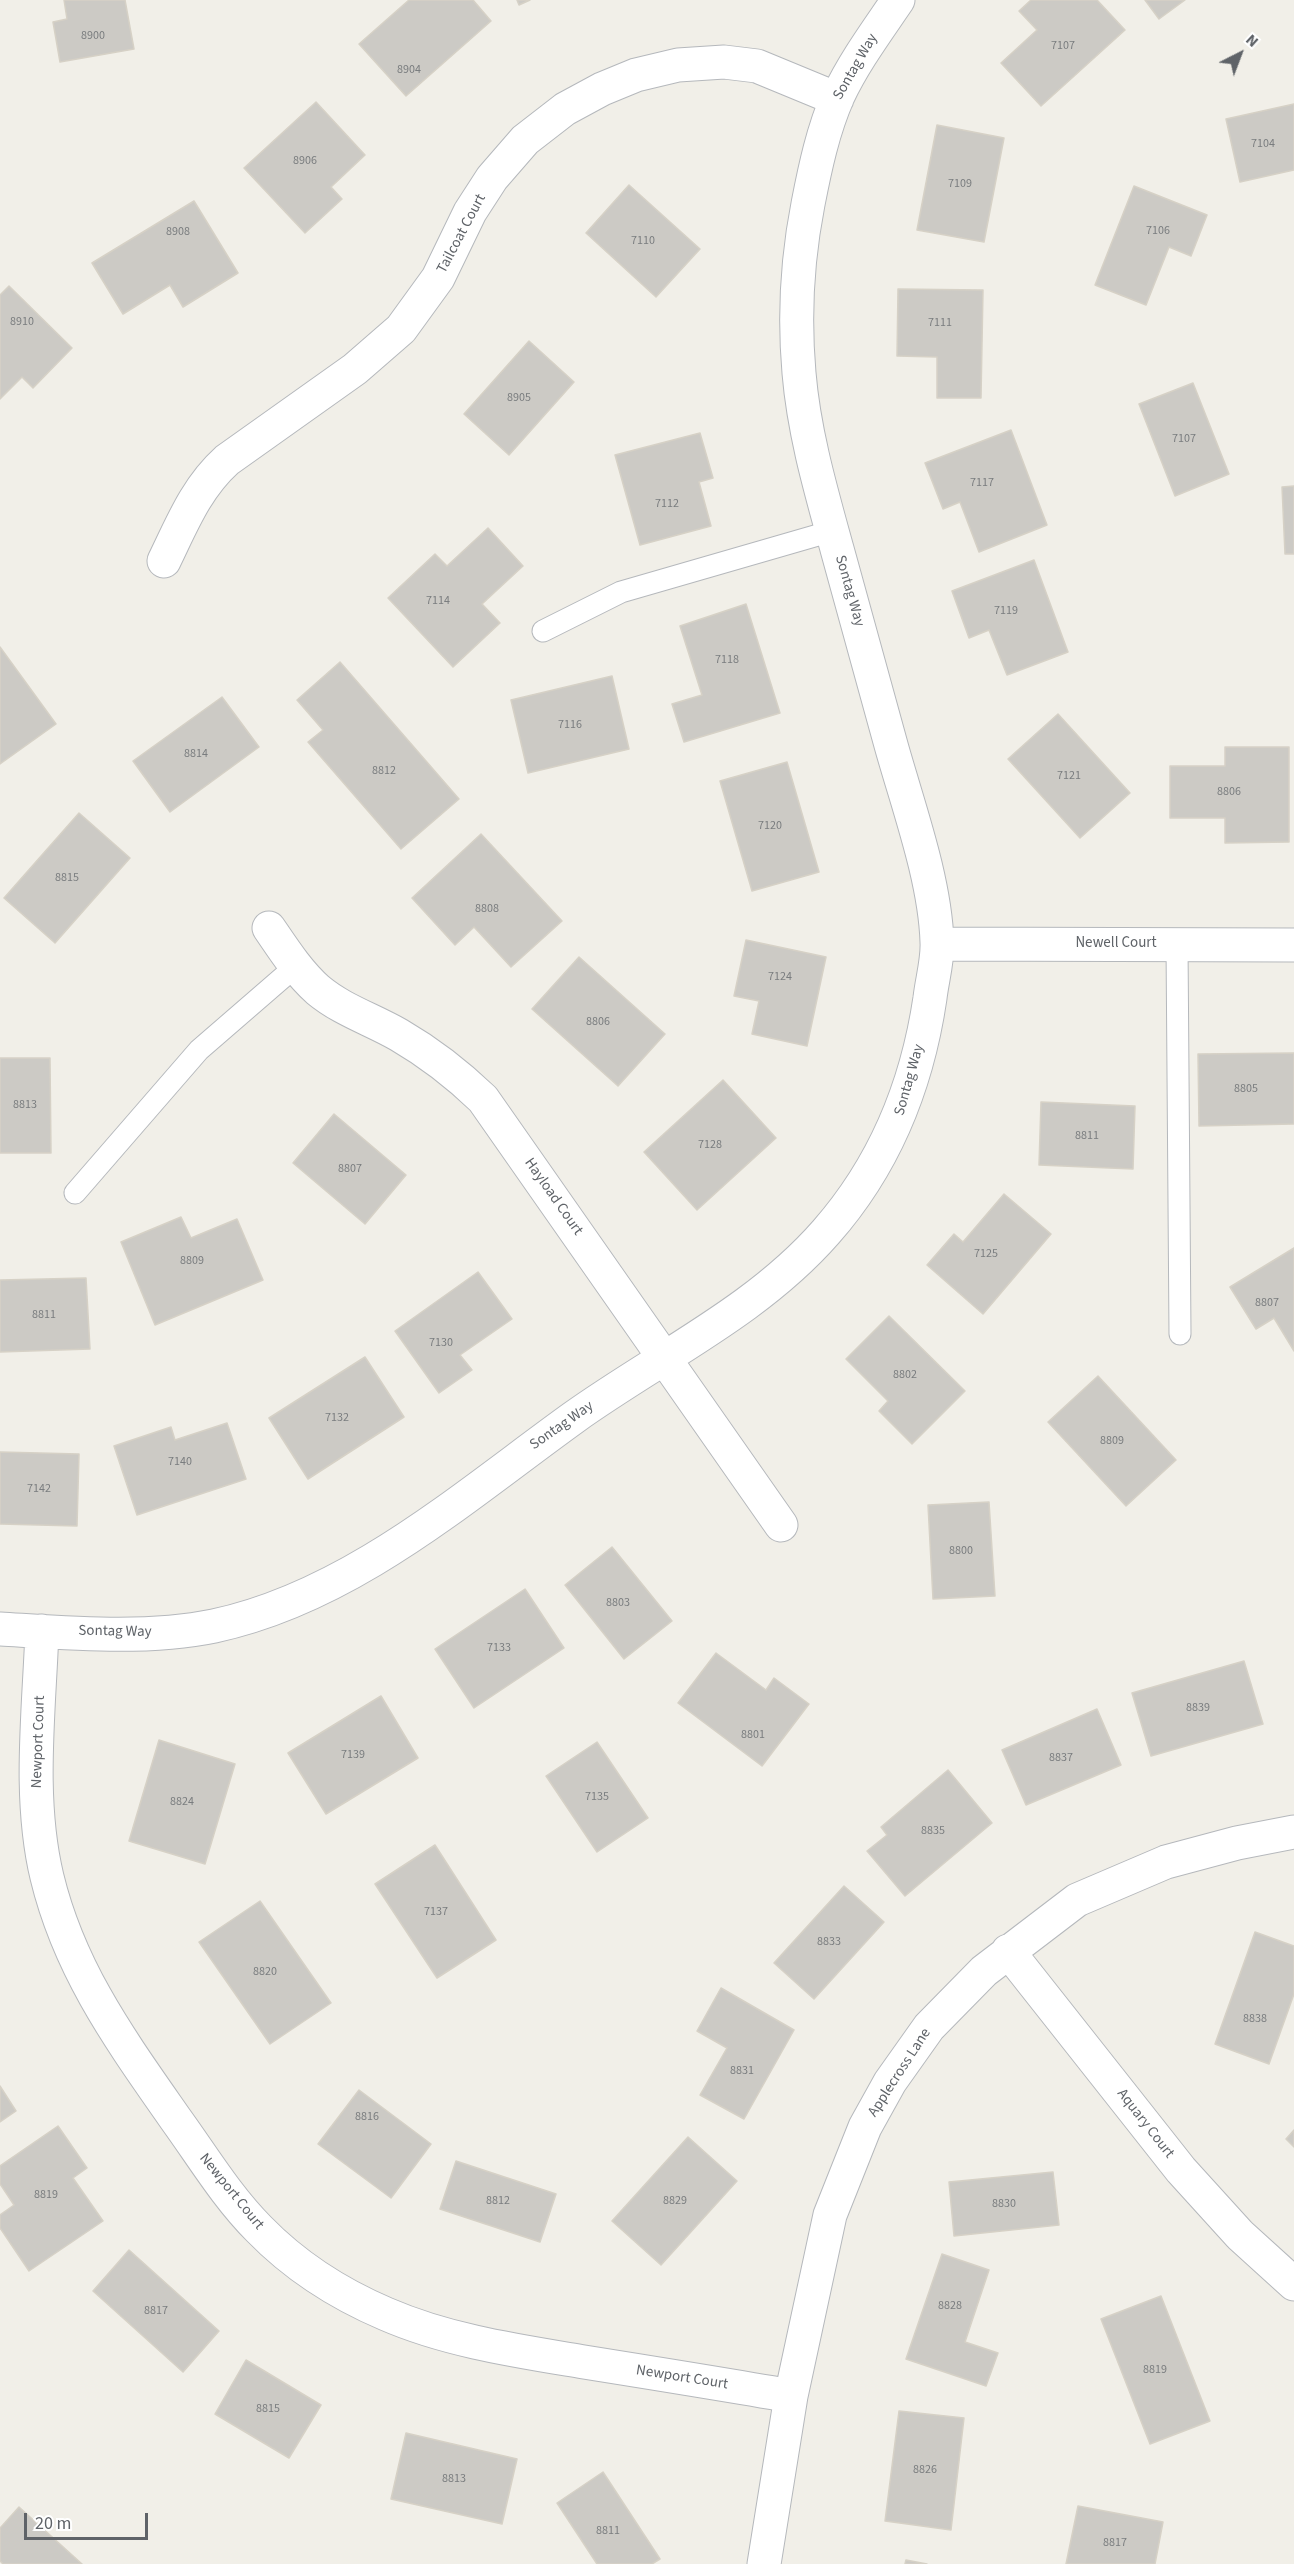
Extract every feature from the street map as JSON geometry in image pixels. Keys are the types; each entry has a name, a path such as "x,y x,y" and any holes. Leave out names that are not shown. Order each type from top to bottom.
{"street":[{"name":"Sontag Way","path":"0,1629 165,1633 214,1626 276,1608 352,1571 409,1536 582,1411 743,1307 779,1278 826,1232 866,1180 894,1131 912,1083 927,1017 938,944 926,870 814,466 799,377 796,304 803,231 815,164 837,99 858,60 898,0"},
{"name":"Tailcoat Court","path":"164,561 199,489 211,475 227,460 355,369 401,329 438,278 470,212 492,178 525,140 565,109 602,88 636,75 678,65 724,62 757,66 837,99"},
{"name":"Hayload Court","path":"269,928 296,966 318,989 345,1009 397,1034 428,1053 457,1074 483,1099 781,1524"},
{"name":"Newell Court","path":"938,944 1294,945"},
{"name":"Newport Court","path":"42,1631 37,1810 46,1874 62,1930 85,1981 112,2027 225,2189 259,2229 303,2268 340,2292 387,2315 428,2330 517,2351 791,2396"},
{"name":"Applecross Lane","path":"764,2564 791,2396 830,2215 865,2127 890,2082 929,2027 984,1971 1077,1900 1166,1862 1237,1842 1294,1832"},
{"name":"Aquary Court","path":"1008,1951 1181,2170 1240,2235 1294,2284"}],"lane":[{"path":"543,631 621,592 832,531"},
{"path":"1177,944 1180,1334"},
{"path":"75,1194 199,1050 296,966"}],"building":[{"path":"64,0 125,0 134,49 60,62 53,22 67,19"},
{"path":"409,0 473,0 491,21 406,96 359,44"},
{"path":"517,0 530,0 519,5"},
{"path":"1031,0 1097,0 1125,30 1041,106 1001,63 1037,30 1019,11"},
{"path":"1145,0 1185,0 1159,19"},
{"path":"316,102 365,155 331,187 342,199 305,233 244,168"},
{"path":"1294,104 1294,170 1240,182 1226,119"},
{"path":"937,125 1004,138 984,242 917,230"},
{"path":"629,185 700,249 656,297 586,233"},
{"path":"1134,186 1207,215 1191,256 1169,247 1146,305 1095,285"},
{"path":"194,201 238,273 183,307 170,285 123,314 92,263"},
{"path":"9,286 72,348 33,388 22,377 0,399 0,295"},
{"path":"898,289 983,290 981,398 937,398 937,357 897,356"},
{"path":"529,341 574,382 509,455 464,414"},
{"path":"1193,383 1229,474 1175,496 1139,404"},
{"path":"1011,430 1047,525 979,552 960,502 943,509 925,463"},
{"path":"700,433 713,478 699,482 711,526 640,545 615,455"},
{"path":"1294,486 1294,554 1285,554 1282,487"},
{"path":"488,528 523,566 482,604 500,623 453,667 388,598 435,554 447,566"},
{"path":"1034,560 1068,652 1007,675 989,630 969,638 952,591"},
{"path":"746,604 780,713 684,742 672,704 702,695 680,626"},
{"path":"0,647 56,724 0,764"},
{"path":"340,662 459,799 401,849 308,742 323,730 297,700"},
{"path":"612,676 629,749 528,773 511,700"},
{"path":"222,697 259,747 170,812 133,761"},
{"path":"1058,714 1130,793 1080,838 1008,759"},
{"path":"1225,747 1289,747 1289,842 1225,843 1225,818 1170,818 1170,766 1225,766"},
{"path":"787,762 819,872 752,891 720,781"},
{"path":"79,813 130,858 55,943 4,898"},
{"path":"481,834 562,921 511,967 474,927 455,945 412,898"},
{"path":"746,940 826,957 807,1046 752,1034 759,1001 734,996"},
{"path":"579,957 665,1034 618,1086 532,1009"},
{"path":"1294,1053 1294,1124 1199,1126 1198,1054"},
{"path":"0,1058 50,1058 51,1153 0,1153"},
{"path":"723,1080 776,1138 697,1210 644,1152"},
{"path":"1041,1102 1135,1106 1133,1169 1039,1165"},
{"path":"334,1114 406,1175 365,1224 293,1163"},
{"path":"1004,1194 1051,1234 983,1314 927,1265 954,1234 963,1242"},
{"path":"181,1217 191,1238 237,1219 263,1280 155,1325 121,1242"},
{"path":"1294,1248 1294,1351 1274,1318 1256,1329 1230,1287"},
{"path":"478,1272 512,1319 460,1355 472,1370 439,1393 395,1331"},
{"path":"86,1278 90,1349 0,1352 0,1280"},
{"path":"889,1316 965,1391 912,1444 879,1411 888,1401 846,1359"},
{"path":"365,1357 404,1417 308,1479 269,1418"},
{"path":"1098,1376 1176,1460 1126,1506 1048,1422"},
{"path":"227,1423 246,1479 137,1515 114,1446 171,1427 175,1440"},
{"path":"0,1452 79,1454 77,1526 0,1524"},
{"path":"989,1502 995,1596 933,1599 928,1505"},
{"path":"612,1547 672,1621 624,1659 565,1585"},
{"path":"525,1589 564,1648 474,1708 435,1649"},
{"path":"716,1653 766,1690 774,1678 809,1704 762,1766 678,1703"},
{"path":"1244,1661 1263,1724 1151,1756 1132,1693"},
{"path":"381,1696 418,1758 326,1814 288,1753"},
{"path":"1097,1709 1121,1765 1026,1805 1002,1750"},
{"path":"159,1740 235,1764 205,1864 129,1841"},
{"path":"597,1742 648,1818 597,1852 546,1776"},
{"path":"948,1770 992,1823 905,1896 867,1851 887,1835 881,1827"},
{"path":"435,1845 496,1940 437,1978 375,1884"},
{"path":"844,1886 884,1922 814,1999 774,1963"},
{"path":"260,1901 331,2003 270,2044 199,1942"},
{"path":"1255,1932 1294,1946 1294,1994 1269,2064 1215,2044"},
{"path":"721,1988 794,2030 744,2119 700,2095 727,2048 697,2031"},
{"path":"0,2086 16,2111 0,2122"},
{"path":"359,2090 431,2144 391,2198 318,2144"},
{"path":"58,2126 87,2168 73,2178 103,2221 29,2271 0,2228 0,2215 14,2205 0,2184 0,2166"},
{"path":"1294,2130 1294,2147 1286,2139"},
{"path":"688,2137 737,2181 661,2265 612,2221"},
{"path":"456,2161 556,2194 540,2242 440,2209"},
{"path":"1053,2172 1059,2225 954,2236 949,2182"},
{"path":"129,2250 219,2331 183,2372 93,2291"},
{"path":"942,2254 989,2270 965,2342 998,2353 986,2386 906,2359"},
{"path":"1161,2296 1210,2421 1150,2444 1101,2319"},
{"path":"246,2360 321,2405 289,2458 215,2414"},
{"path":"899,2411 964,2418 951,2530 885,2521"},
{"path":"406,2433 517,2459 502,2524 391,2499"},
{"path":"603,2472 660,2559 652,2564 597,2564 557,2503"},
{"path":"1078,2506 1163,2522 1155,2564 1066,2564"},
{"path":"19,2507 82,2564 3,2564 0,2561 0,2528"},
{"path":"906,2560 927,2564 905,2564"}]}
